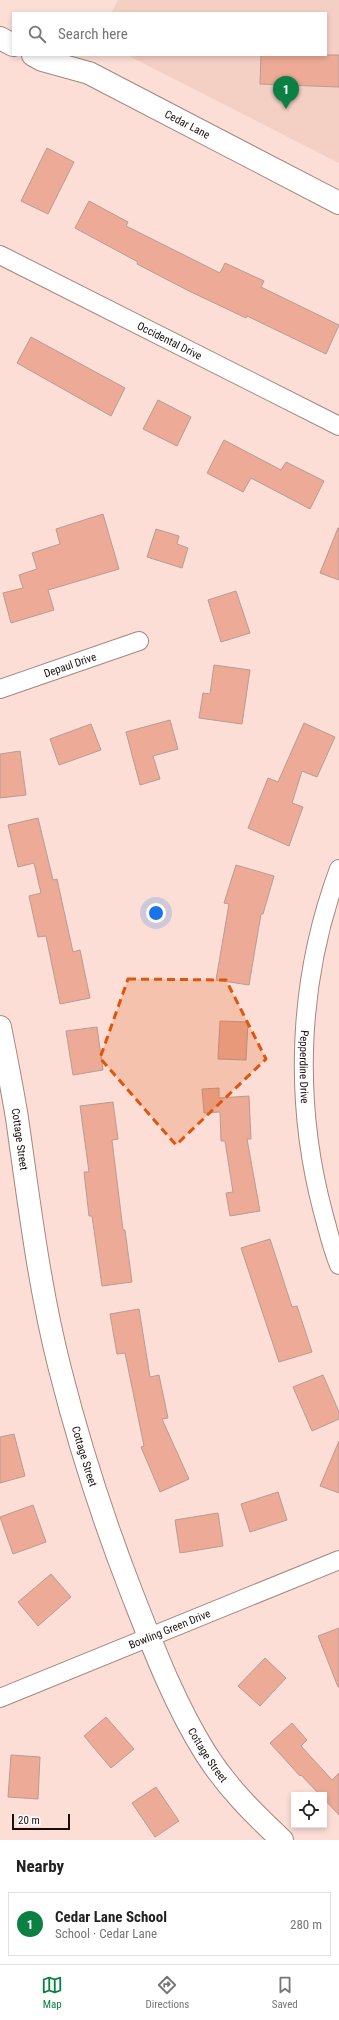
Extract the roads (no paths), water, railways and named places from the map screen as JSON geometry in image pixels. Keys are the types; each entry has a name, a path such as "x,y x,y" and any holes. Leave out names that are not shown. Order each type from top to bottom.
{"street":[{"path":"0,38 12,44"},
{"name":"Cedar Lane","path":"35,56 42,60 89,73 339,203"},
{"name":"Occidental Drive","path":"0,256 339,426"},
{"name":"Depaul Drive","path":"0,689 139,641"},
{"name":"Pepperdine Drive","path":"339,869 328,900 316,943 307,997 303,1059 306,1123 316,1186 339,1265"},
{"name":"Cottage Street","path":"0,1027 16,1116 33,1240 59,1369 90,1474 115,1551 148,1637 172,1692 207,1756 249,1809 282,1840"},
{"name":"Bowling Green Drive","path":"0,1698 339,1560"}],"place":[{"name":"Cedar Lane School","path":"286,109"}]}
